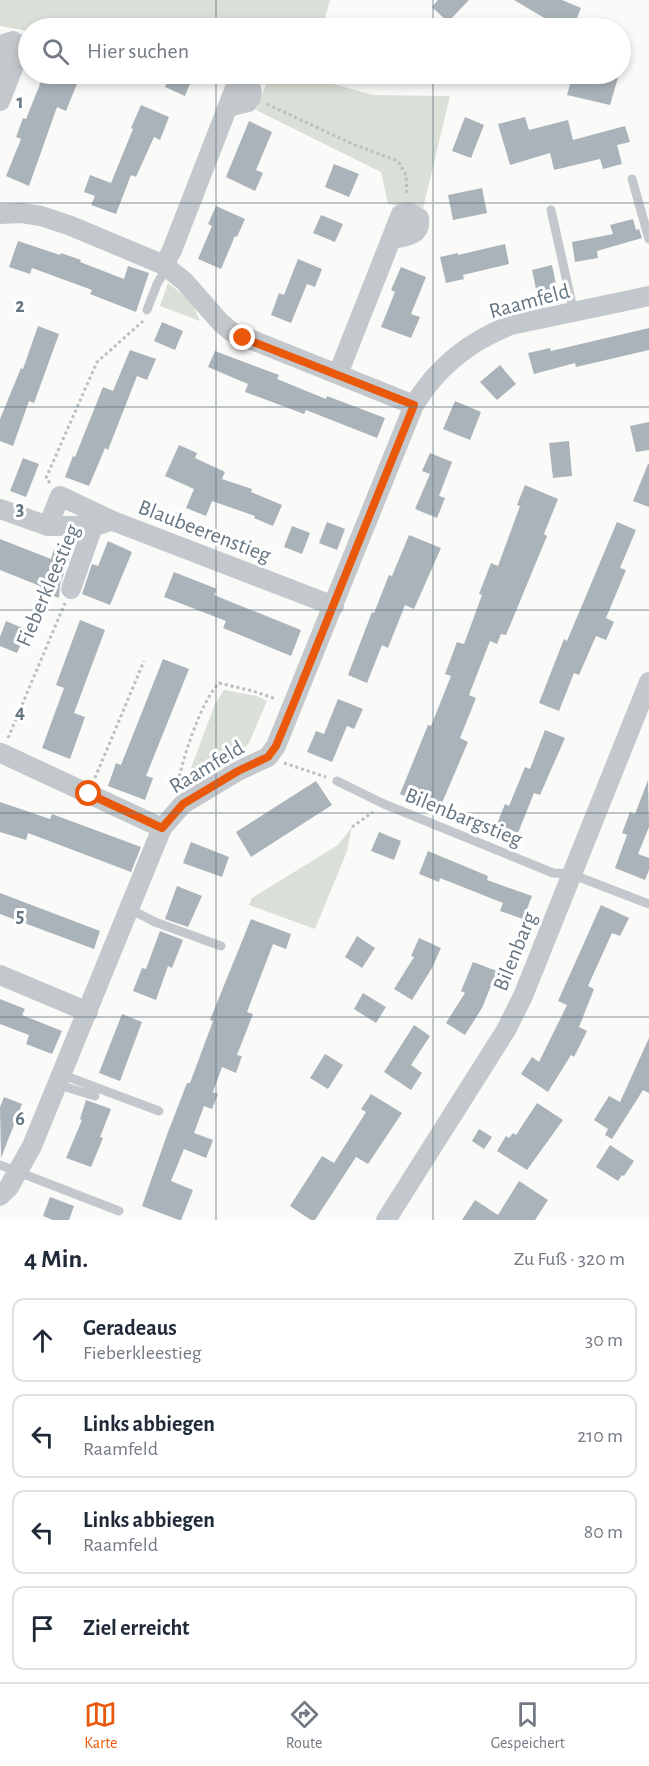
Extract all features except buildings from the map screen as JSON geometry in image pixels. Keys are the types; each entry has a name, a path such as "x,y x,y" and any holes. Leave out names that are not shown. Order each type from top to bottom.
{"street":[{"path":"0,101 10,75"},
{"path":"165,266 236,84"},
{"path":"249,84 251,87 250,99"},
{"path":"0,214 21,213 41,216 71,226 165,266 184,281 232,332 414,405"},
{"path":"338,374 401,214"},
{"name":"Raamfeld","path":"0,1196 19,1172 61,1080 162,828 183,804 238,771 268,757 276,746 414,405 438,371 475,342 511,325 649,296"},
{"path":"48,526 60,496"},
{"name":"Blaubeerenstieg","path":"60,496 113,521 334,606"},
{"path":"0,509 48,526 93,526"},
{"name":"Fieberkleestieg","path":"71,588 93,526 113,521"},
{"name":"Bilenbarg","path":"387,1220 506,1030 523,996 649,682"},
{"path":"1,753 162,828"},
{"path":"0,975 88,1012"}],"lane":[{"path":"632,179 649,239"},
{"path":"551,210 574,312"},
{"path":"147,310 165,266"},
{"name":"Bilenbargstieg","path":"337,781 384,804 553,873 571,874 649,903"},
{"path":"130,909 155,922 221,946"},
{"path":"61,1080 95,1096"},
{"path":"61,1080 159,1111"},
{"path":"0,1165 119,1211"}],"path":[{"path":"250,99 274,106 369,152 398,161 406,175 407,186 407,197 401,214"},
{"path":"60,496 46,478 97,362 144,320 147,310"},
{"name":"Fieberkleestieg","path":"1,753 71,588"},
{"path":"89,794 144,661"},
{"path":"183,804 177,787 180,774 202,709 212,690 219,683 253,691 293,705"},
{"path":"268,757 337,781"},
{"path":"352,827 384,804"}],"shaded area":[{"path":"0,0 330,0 325,18 18,18 18,29 0,26"},
{"path":"266,84 333,84 373,95 450,96 423,208 388,204 381,172 256,110"},
{"path":"168,283 192,302 200,321 160,306"},
{"path":"224,690 257,696 267,701 249,743 237,754 185,784 215,704"},
{"path":"352,827 347,851 315,929 249,905 252,898 338,845"}],"route":[{"path":"89,794 162,828 183,804 238,771 268,757 276,746 414,405 243,338"}]}
